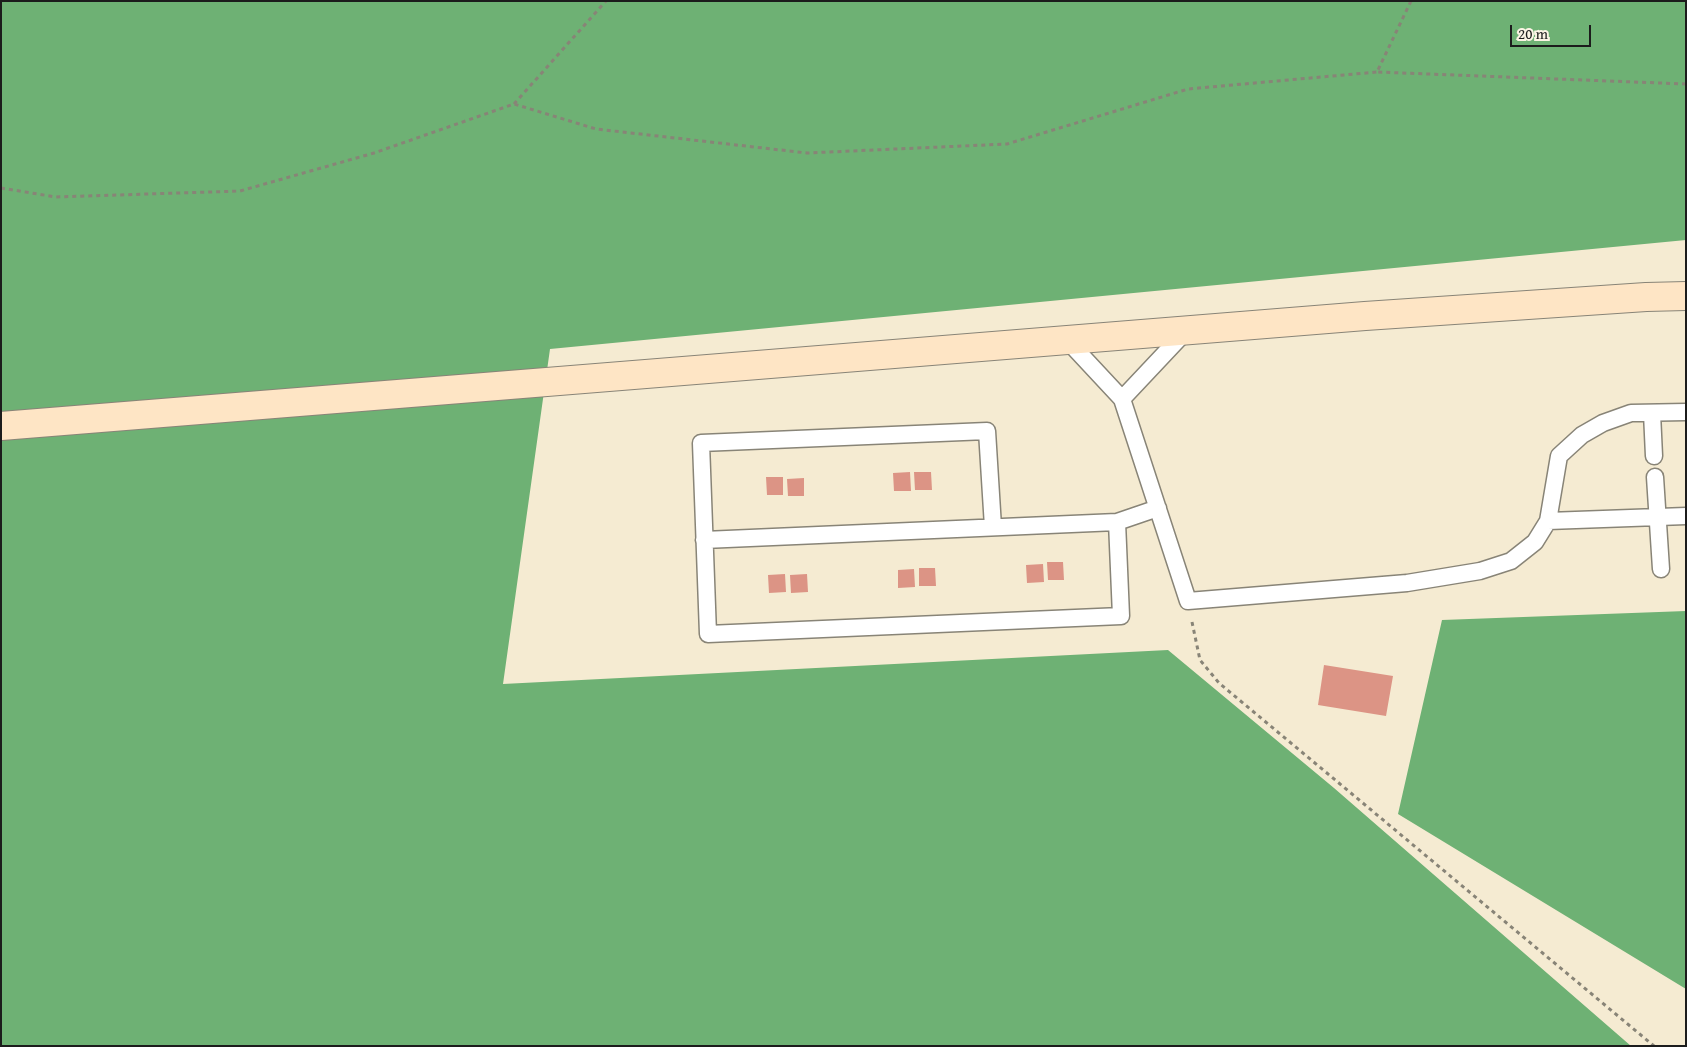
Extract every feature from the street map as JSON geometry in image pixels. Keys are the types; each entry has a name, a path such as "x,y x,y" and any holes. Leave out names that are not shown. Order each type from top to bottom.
{"main road":[{"path":"1,426 1186,330 1384,315 1686,296"}],"lane":[{"path":"1122,399 1186,330"},
{"path":"1067,340 1122,399 1188,601 1407,583 1480,571 1511,561 1535,542 1548,521 1559,456 1582,435 1603,423 1631,414 1686,412"},
{"path":"1652,413 1654,456"},
{"path":"993,528 987,431 701,443 708,634 1121,616 1117,522"},
{"path":"1655,478 1661,569"},
{"path":"704,540 1117,522 1158,508"},
{"path":"1548,521 1686,516"}],"path":[{"path":"1,188 56,197 240,191 374,154 514,104 606,1"},
{"path":"1377,72 1411,1"},
{"path":"514,104 596,129 808,154 1007,144 1188,89 1377,72 1686,84"},
{"path":"1188,601 1200,660 1219,683 1654,1046"}],"green space":[{"path":"1,1 1686,1 1686,240 550,349 503,684 1168,650 1334,788 1631,1046 1,1046"},
{"path":"1686,611 1686,989 1398,814 1442,620"}],"building":[{"path":"910,472 911,491 894,491 893,473"},
{"path":"914,472 931,472 932,490 915,490"},
{"path":"766,477 783,477 783,495 767,495"},
{"path":"804,478 804,496 788,496 787,479"},
{"path":"1047,562 1063,562 1064,580 1048,580"},
{"path":"1043,564 1044,582 1027,583 1026,565"},
{"path":"919,568 935,568 936,586 919,586"},
{"path":"914,569 915,587 898,588 898,570"},
{"path":"785,574 786,592 769,593 768,575"},
{"path":"807,574 808,592 791,593 790,575"},
{"path":"1324,665 1393,676 1386,716 1318,705"}]}
